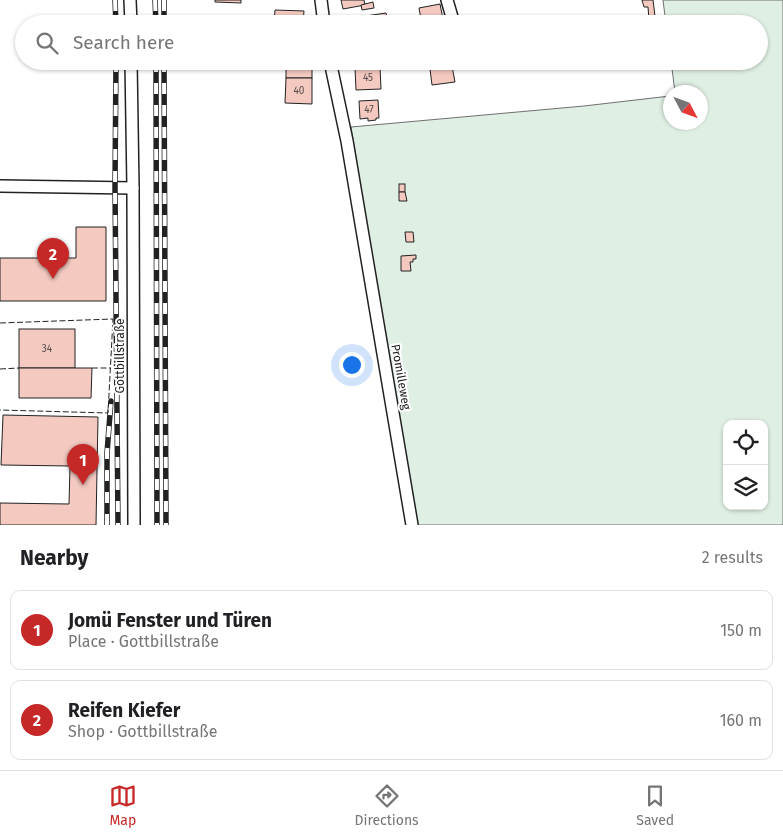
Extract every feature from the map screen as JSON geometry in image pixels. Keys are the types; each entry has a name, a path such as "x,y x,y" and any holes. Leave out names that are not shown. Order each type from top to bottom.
{"street":[{"path":"130,0 131,15"},
{"path":"321,0 323,15"},
{"path":"447,0 451,15"},
{"name":"Gottbillstraße","path":"131,70 134,525"},
{"name":"Promilleweg","path":"332,70 347,142 412,525"},
{"path":"0,186 133,188"}],"green space":[{"path":"663,0 783,0 783,525 415,525 351,127 584,106 663,97 663,130 708,130 708,85 674,85 672,70 768,70 768,15 665,15"}],"building":[{"path":"215,0 241,0 241,3 215,2"},
{"path":"341,0 364,0 365,5 343,9"},
{"path":"642,0 653,0 655,15 649,15 648,7 644,7"},
{"path":"373,2 374,8 362,10 361,5"},
{"path":"440,4 442,15 420,15 419,8"},
{"path":"275,10 304,11 304,15 275,15"},
{"path":"286,70 312,70 312,78 286,78"},
{"path":"355,70 380,70 381,89 356,90"},
{"path":"430,70 453,70 455,82 432,85"},
{"path":"286,78 312,78 312,104 285,103"},
{"path":"378,100 379,118 368,121 368,118 360,119 359,101"},
{"path":"399,184 405,184 405,192 399,192"},
{"path":"399,192 405,192 407,201 399,201"},
{"path":"76,227 106,227 106,301 0,301 0,258 76,258"},
{"path":"405,232 413,232 414,242 406,242"},
{"path":"416,255 416,259 410,262 411,271 401,271 401,256"},
{"path":"19,329 75,329 75,368 19,368"},
{"path":"19,368 92,368 91,398 19,398"},
{"path":"3,415 98,417 96,525 0,525 0,503 69,504 70,466 1,465"}],"railway":[{"path":"115,0 116,15"},
{"path":"155,0 156,15"},
{"path":"164,0 164,15"},
{"path":"116,70 118,525"},
{"path":"156,70 157,525"},
{"path":"164,70 166,525"},
{"path":"107,525 107,453 111,401"}],"fence":[{"path":"0,323 113,319 108,413 0,410"},
{"path":"0,369 19,368"},
{"path":"92,368 110,368"}],"place":[{"name":"Reifen Kiefer","path":"53,279"},
{"name":"Jomü Fenster und Türen","path":"83,485"}]}
